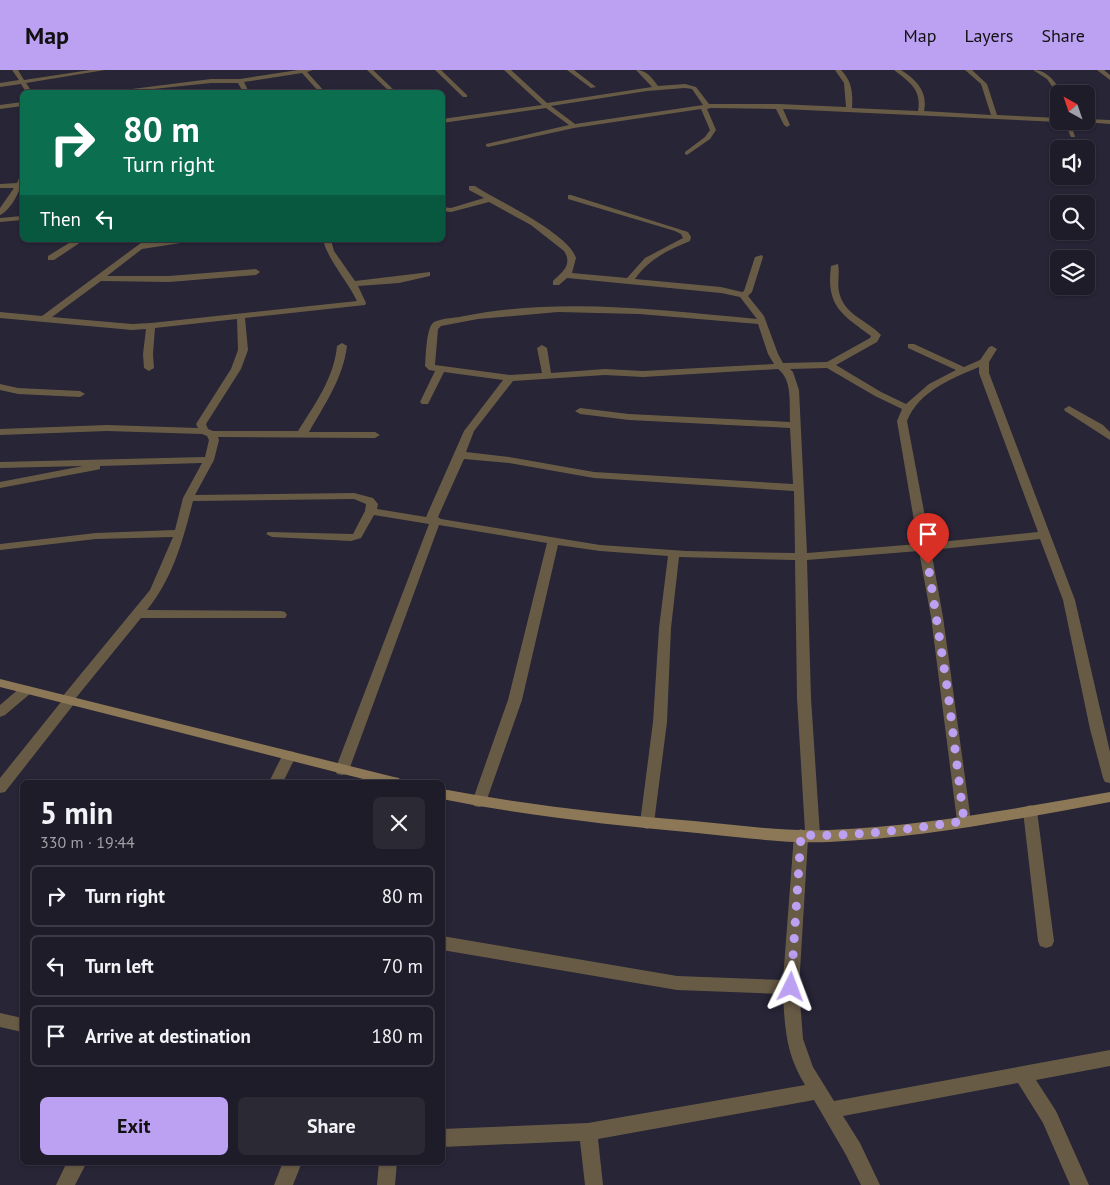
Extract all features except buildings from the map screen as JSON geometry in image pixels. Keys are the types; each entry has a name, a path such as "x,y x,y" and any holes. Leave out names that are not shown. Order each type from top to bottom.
{"street":[{"path":"15,70 28,90"},
{"path":"0,85 102,70"},
{"path":"370,70 391,90"},
{"path":"438,70 465,96"},
{"path":"507,70 546,105 574,126"},
{"path":"570,70 594,86"},
{"path":"639,70 650,79 656,88"},
{"path":"838,70 849,86 849,109"},
{"path":"897,70 916,83 920,90 923,104 921,112"},
{"path":"968,70 980,77 985,84 994,115"},
{"path":"1036,70 1048,78 1053,85"},
{"path":"1100,70 1110,78"},
{"path":"130,90 221,81 240,82 306,71 320,90"},
{"path":"210,73 221,81"},
{"path":"240,82 245,90"},
{"path":"176,85 177,90"},
{"path":"445,121 656,88 694,88 705,107 713,130 708,138 687,153"},
{"path":"0,107 20,104"},
{"path":"778,106 787,125"},
{"path":"488,145 574,126 705,107 778,106 994,115 1050,119"},
{"path":"1095,121 1110,122"},
{"path":"1071,130 1073,136"},
{"path":"0,186 20,183"},
{"path":"0,212 20,186"},
{"path":"472,188 534,223 567,249 571,254 573,262 567,274 556,284"},
{"path":"571,197 676,229 684,232 687,236 687,239 648,258 639,266 630,280"},
{"path":"445,209 451,210 490,199"},
{"path":"0,220 20,218"},
{"path":"51,258 77,242"},
{"path":"44,319 148,242"},
{"path":"138,248 175,242"},
{"path":"0,315 132,327 241,318 362,304 353,284 330,251 328,242"},
{"path":"744,296 748,292 759,257"},
{"path":"761,322 600,310 531,310 438,324 434,328 430,366 440,370 510,378 605,372 643,374 829,365 874,340 876,335 844,313 837,302 833,281 835,266"},
{"path":"99,278 169,279 256,272"},
{"path":"353,284 399,280 428,274"},
{"path":"567,274 721,290 744,296 760,316 773,354 780,366 788,372 794,390 794,444 801,557 807,835 791,987 794,1039 806,1071 871,1185"},
{"path":"0,788 156,591 181,533 188,498 209,460 214,440 201,424 236,369 243,350 241,318"},
{"path":"149,368 148,354 151,326"},
{"path":"302,434 336,371 342,354 342,346"},
{"path":"911,346 963,370"},
{"path":"542,348 547,375"},
{"path":"992,349 984,362 984,373 1069,600 1097,729 1110,778"},
{"path":"964,821 948,693 925,547 902,422 907,408 922,393 963,370 984,362"},
{"path":"829,365 878,394 907,408"},
{"path":"426,402 440,370"},
{"path":"342,770 434,520 469,431 510,378"},
{"path":"0,387 18,391 80,394"},
{"path":"1069,409 1099,427 1110,437"},
{"path":"580,412 629,417 795,425"},
{"path":"0,432 107,428 208,433 375,435"},
{"path":"460,455 510,460 594,475 798,488"},
{"path":"0,485 77,472 108,464 151,460 209,460"},
{"path":"0,465 45,465 82,462 108,464"},
{"path":"188,498 354,496 369,500 372,504 371,511 357,536 351,538 272,534"},
{"path":"371,511 600,548 674,553 801,557 868,553 1045,535"},
{"path":"0,546 96,536 181,533"},
{"path":"479,802 515,700 542,580 554,540"},
{"path":"647,823 660,722 665,628 674,553"},
{"path":"138,614 281,615"},
{"path":"0,683 385,780"},
{"path":"0,712 26,690"},
{"path":"277,780 289,756"},
{"path":"445,795 479,802 647,823 827,836 890,832 1110,797"},
{"path":"1030,811 1046,941"},
{"path":"445,944 676,983 791,987"},
{"path":"0,1020 20,1025"},
{"path":"829,1110 1110,1058"},
{"path":"1022,1074 1050,1117 1080,1185"},
{"path":"445,1138 588,1132 818,1091"},
{"path":"588,1132 594,1185"},
{"path":"65,1185 76,1165"},
{"path":"283,1185 292,1165"},
{"path":"386,1185 388,1165"}],"route":[{"path":"791,987 801,835 827,836 890,832 964,821 948,693 928,564"}]}
